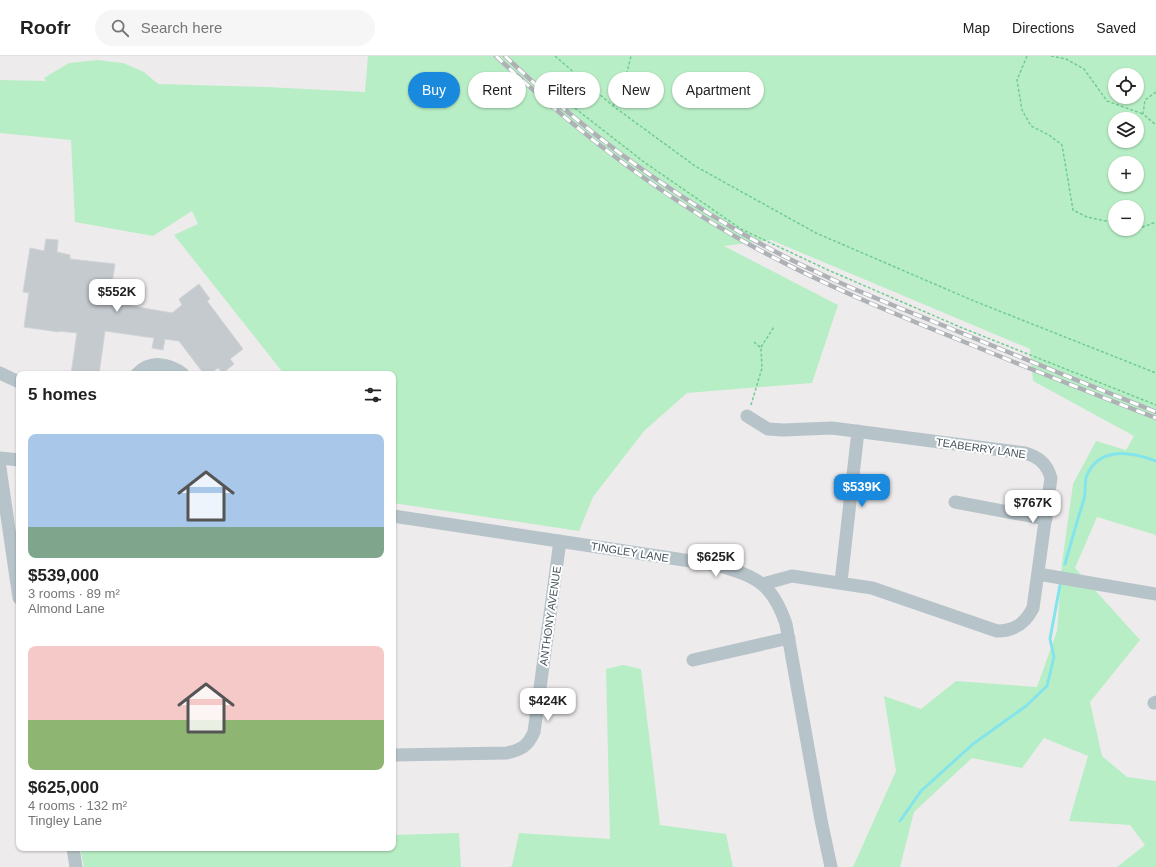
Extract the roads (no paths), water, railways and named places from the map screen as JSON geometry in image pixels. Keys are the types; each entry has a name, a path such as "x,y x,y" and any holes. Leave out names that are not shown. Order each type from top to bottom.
{"street":[{"path":"139,371 152,365 164,364 176,368 180,371"},
{"path":"0,373 16,381"},
{"name":"TEABERRY LANE","path":"747,416 768,429 783,430 832,428 1033,455 1045,464 1051,478 1033,608 1030,614 1017,627 1004,631 996,631 872,588 841,582 792,576 764,584"},
{"path":"841,582 858,431"},
{"path":"0,458 16,460"},
{"path":"0,468 16,577"},
{"path":"955,502 1046,519"},
{"name":"TINGLEY LANE","path":"396,516 718,565 739,571 764,584 777,601 786,624 821,820 831,867"},
{"name":"ANTHONY AVENUE","path":"396,755 507,753 524,747 530,741 534,732 560,542"},
{"path":"1038,574 1156,594"},
{"path":"693,660 789,638"},
{"path":"73,851 76,867"}],"waterway":[{"path":"1065,564 1084,499 1086,478 1093,466 1100,459 1108,455 1117,454 1136,455 1156,461"},
{"path":"900,821 921,791 973,744 1026,706 1047,686 1054,657 1050,639 1060,585"}],"railway":[{"path":"496,56 554,108 614,156 677,201 743,241 827,284 885,309 1156,418"},
{"path":"505,56 561,106 620,153 681,196 745,235 794,261 870,296 1156,412"}]}
